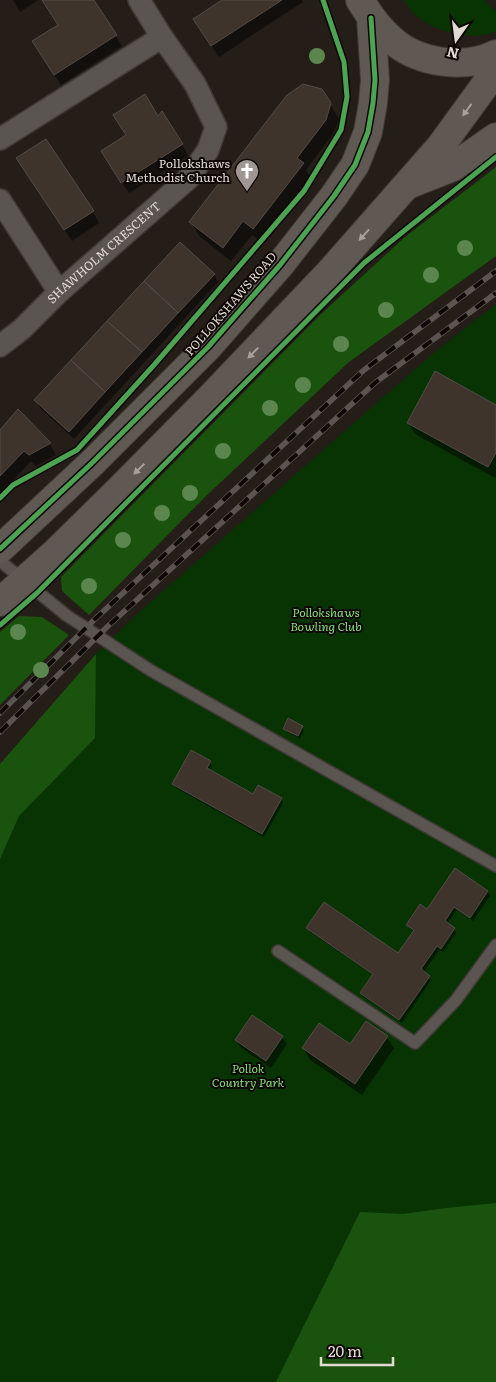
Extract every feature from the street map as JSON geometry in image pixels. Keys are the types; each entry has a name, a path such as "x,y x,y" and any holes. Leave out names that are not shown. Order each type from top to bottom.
{"main road":[{"path":"366,9 391,40 401,47 432,60 470,62 496,54"},
{"name":"POLLOKSHAWS ROAD","path":"0,549 92,463 208,347 274,272 334,196 355,165 368,132 373,103 374,80 366,9"},
{"path":"0,602 85,524 210,398 330,272 440,147 496,70"},
{"path":"409,184 452,167 496,137"}],"street":[{"name":"SHAWHOLM CRESCENT","path":"0,346 22,329 60,292 189,178 208,150 216,127 195,84 139,0"},
{"path":"0,139 162,37"},
{"path":"0,200 60,292"}],"lane":[{"path":"0,561 82,627 150,670 496,866"},
{"path":"278,951 415,1043 456,1000 496,945"}],"green space":[{"path":"404,0 484,0 496,11 496,31 479,36 448,32 419,18"},
{"path":"496,167 496,256 349,362 206,496 89,615 62,591 61,577 320,315 405,237"},
{"name":"Pollok Country Park","path":"496,304 496,1382 0,1382 0,770 96,654 136,615 430,356"},
{"path":"19,616 42,617 69,635 0,705 0,632"},
{"path":"96,654 95,738 19,816 0,859 0,764"},
{"path":"496,1203 496,1382 276,1382 360,1212 403,1214"}],"building":[{"path":"42,0 94,0 117,35 54,75 32,41 58,25"},
{"path":"222,0 282,0 211,46 193,19"},
{"name":"Pollokshaws Methodist Church","path":"303,84 322,89 331,103 326,120 297,158 304,163 253,229 243,221 223,248 189,222 287,95"},
{"path":"145,94 158,116 162,111 183,144 121,183 101,151 126,135 113,115"},
{"path":"46,139 94,211 64,230 16,158"},
{"path":"180,242 215,274 178,313 144,281"},
{"path":"144,281 178,313 142,352 107,321"},
{"path":"107,321 142,352 105,392 71,360"},
{"path":"71,360 105,392 69,432 34,400"},
{"path":"435,371 496,405 496,453 488,467 407,423"},
{"path":"18,409 51,443 29,455 24,451 0,476 0,430"},
{"path":"288,718 303,726 298,736 283,729"},
{"path":"191,750 211,761 207,768 253,794 258,785 282,798 262,834 172,784"},
{"path":"455,868 488,891 470,918 454,907 445,921 455,928 441,949 437,946 421,969 430,976 399,1020 360,993 373,974 306,928 324,902 398,953 414,930 406,925 420,904 427,909"},
{"path":"252,1015 283,1036 266,1061 235,1040"},
{"path":"366,1021 388,1036 355,1084 302,1048 319,1023 350,1044"}],"railway":[{"path":"0,713 95,619 364,370 496,271"},
{"path":"0,732 107,627 376,382 496,293"}],"cycle path":[{"path":"0,498 13,485 77,450 154,365 304,191 341,130 347,97 344,62 323,0"},
{"path":"0,549 92,463 208,347 280,265 334,196 355,165 368,132 375,80 371,18"},
{"path":"0,625 37,593 364,263 496,157"}],"place":[{"name":"Pollokshaws Methodist Church","path":"247,192"}],"park label":[{"name":"Pollokshaws Bowling Club","path":"326,620"}]}
